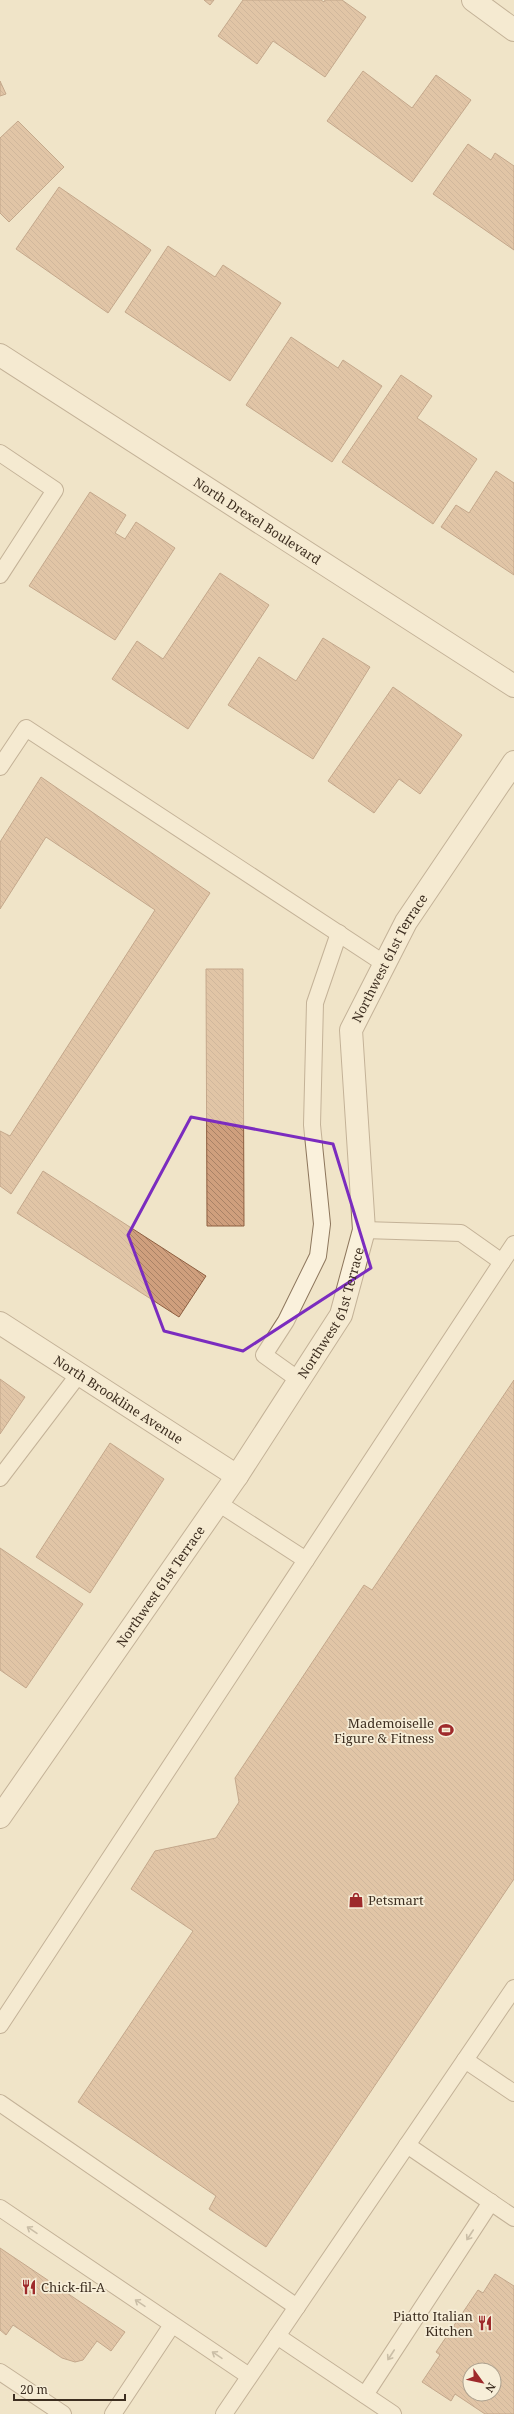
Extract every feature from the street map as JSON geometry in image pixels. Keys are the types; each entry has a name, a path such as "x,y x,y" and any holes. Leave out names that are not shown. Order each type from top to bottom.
{"street":[{"path":"473,0 514,30"},
{"name":"North Drexel Boulevard","path":"0,355 514,686"},
{"name":"Northwest 61st Terrace","path":"0,1817 237,1476 341,1315 364,1230 351,1030 406,922 514,762"},
{"name":"North Brookline Avenue","path":"0,1323 237,1476"}],"lane":[{"path":"0,453 55,490 0,575"},
{"path":"0,767 26,728 385,964"},
{"path":"299,1380 264,1355 286,1321 318,1256 322,1224 312,1125 315,1003 339,933"},
{"path":"364,1230 461,1233 502,1262"},
{"path":"0,2025 514,1244"},
{"path":"0,1478 79,1374"},
{"path":"218,1503 306,1560"},
{"path":"224,2414 514,1988"},
{"path":"465,2060 514,2093"},
{"path":"0,2103 297,2307"},
{"path":"408,2145 514,2218"},
{"path":"365,2394 491,2202"},
{"path":"0,2208 249,2376"},
{"path":"113,2414 172,2325"},
{"path":"277,2336 393,2414"},
{"path":"0,2372 63,2414"}],"highlighted area":[{"path":"191,1117 333,1144 371,1268 243,1351 164,1331 128,1235"}],"building":[{"path":"204,0 214,0 210,5"},
{"path":"243,0 321,0 324,2 325,0 342,0 366,17 325,77 273,41 257,64 218,36"},
{"path":"363,71 412,108 436,75 471,100 412,182 327,121"},
{"path":"0,81 6,94 0,96"},
{"path":"18,121 64,167 9,222 0,213 0,138"},
{"path":"468,144 491,160 495,153 514,166 514,250 433,194"},
{"path":"59,187 151,250 108,313 16,249"},
{"path":"168,246 215,277 223,265 281,303 230,381 125,312"},
{"path":"291,337 338,368 343,360 382,386 332,462 246,405"},
{"path":"401,375 432,396 417,418 477,459 433,524 342,462"},
{"path":"496,471 514,483 514,575 441,527 456,505 469,513"},
{"path":"90,492 126,515 115,533 125,539 136,522 175,548 115,640 29,586"},
{"path":"220,573 269,605 188,729 112,679 137,641 163,659"},
{"path":"323,638 370,667 313,759 228,705 259,657 296,681"},
{"path":"393,687 462,735 420,794 399,779 374,813 328,781"},
{"path":"41,777 210,893 11,1194 0,1186 0,1131 10,1136 155,910 46,837 0,909 0,842"},
{"path":"206,969 243,969 244,1226 207,1226"},
{"path":"43,1171 206,1276 179,1317 17,1213"},
{"path":"0,1379 25,1397 0,1434"},
{"path":"514,1380 514,1879 266,2247 209,2209 216,2196 78,2102 193,1931 131,1889 155,1851 216,1838 239,1802 235,1778 364,1585 372,1590"},
{"path":"110,1443 164,1479 90,1593 36,1557"},
{"path":"0,1548 83,1604 26,1688 0,1670"},
{"name":"Chick-fil-A","path":"0,2248 125,2332 111,2351 97,2341 83,2360 75,2362 62,2358 13,2325 6,2335 0,2330"},
{"name":"Piatto Italian Kitchen","path":"495,2274 514,2286 514,2414 485,2414 467,2402 502,2402 502,2362 462,2362 462,2399 455,2394 451,2401 422,2382 440,2355 436,2352 478,2290 483,2293"}],"place":[{"name":"Mademoiselle Figure & Fitness","path":"446,1730"},
{"name":"Petsmart","path":"356,1900"},
{"name":"Chick-fil-A","path":"29,2287"},
{"name":"Piatto Italian Kitchen","path":"485,2323"}]}
